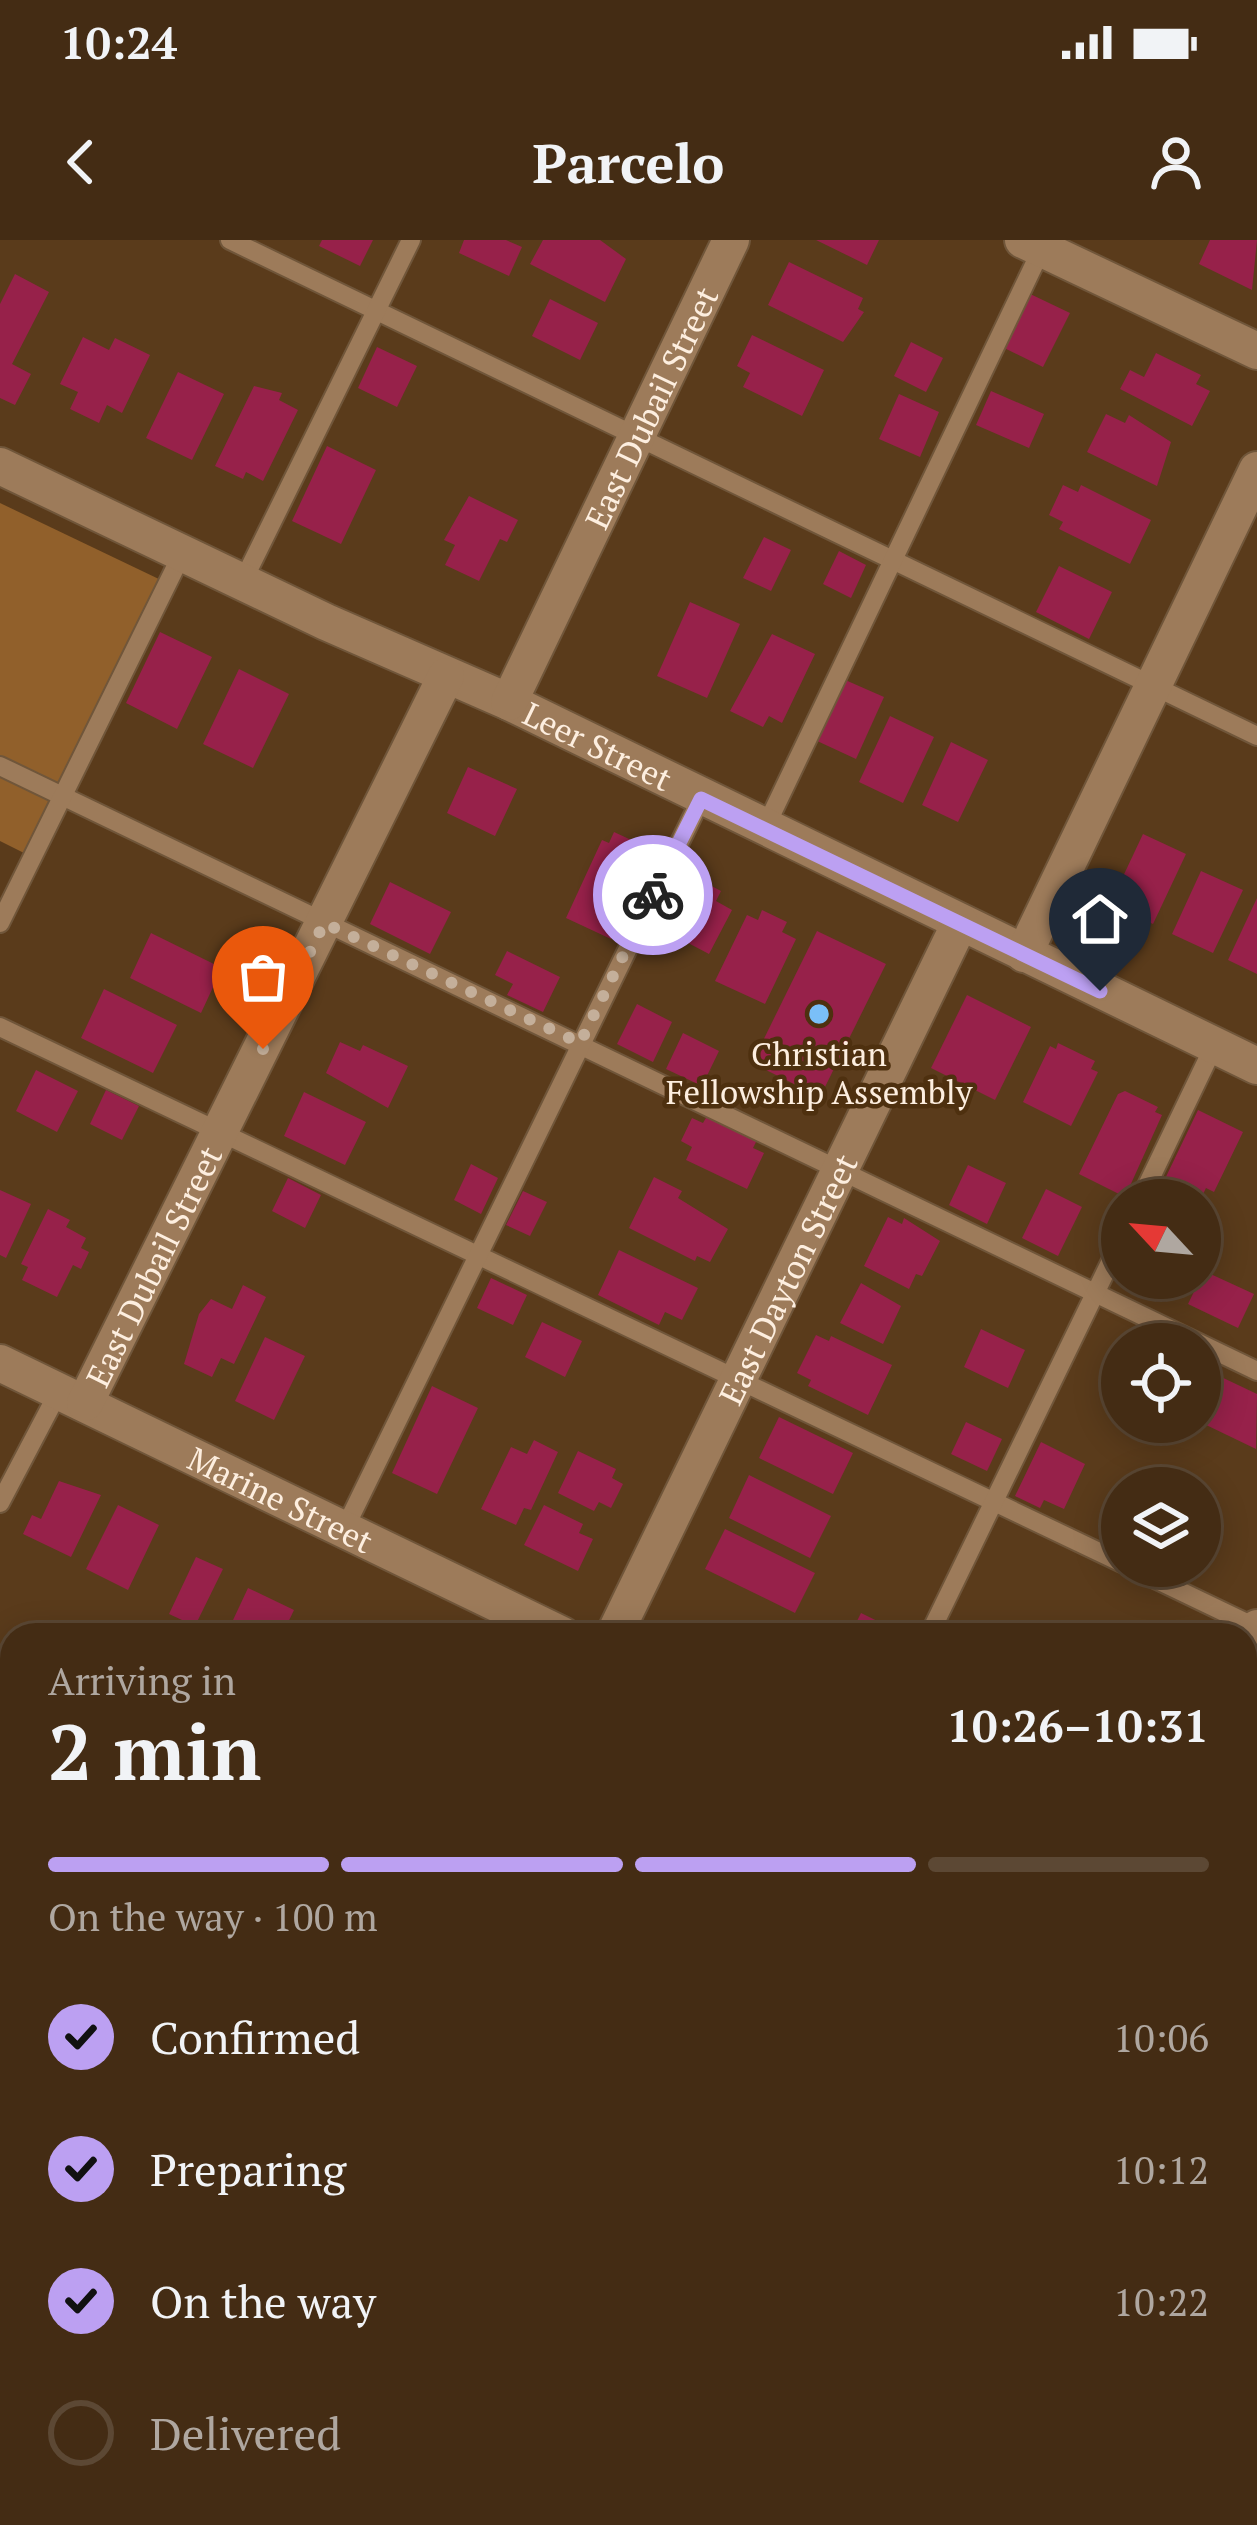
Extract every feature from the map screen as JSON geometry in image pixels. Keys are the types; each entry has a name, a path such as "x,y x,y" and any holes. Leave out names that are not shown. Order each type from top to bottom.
{"street":[{"name":"East Dubail Street","path":"509,702 731,240"},
{"path":"1037,243 1257,351"},
{"name":"Leer Street","path":"0,466 509,702 1257,1066"},
{"path":"1024,954 1257,470"},
{"name":"East Dubail Street","path":"72,1397 222,1132 446,676"},
{"name":"East Dayton Street","path":"620,1623 960,923"},
{"name":"Marine Street","path":"0,1363 536,1623"}],"lane":[{"path":"230,240 1257,736"},
{"path":"242,580 411,240"},
{"path":"764,830 1037,243"},
{"path":"0,923 183,552"},
{"path":"0,766 1257,1371"},
{"path":"343,1532 701,799"},
{"path":"0,1027 1101,1552"},
{"path":"1150,1179 1214,1046"},
{"path":"935,1623 1101,1282"},
{"path":"0,1503 72,1397"},
{"path":"1172,1587 1247,1623"}],"shaded area":[{"path":"0,503 163,581 32,857 0,841"}],"building":[{"path":"322,240 373,240 360,266 319,246"},
{"path":"464,240 506,240 522,247 509,276 459,253"},
{"path":"543,240 600,240 626,259 605,302 530,264"},
{"path":"816,240 879,240 867,265"},
{"path":"1210,240 1257,240 1252,290 1199,264"},
{"path":"789,262 863,298 858,309 864,312 843,342 768,305"},
{"path":"15,274 49,292 12,364 31,374 15,405 0,398 0,304"},
{"path":"1026,292 1070,313 1043,367 1000,346"},
{"path":"550,299 598,323 580,360 532,336"},
{"path":"752,335 824,370 802,416 743,387 750,373 737,366"},
{"path":"83,337 109,350 115,338 150,355 122,413 107,405 99,423 70,409 78,392 60,384"},
{"path":"911,342 943,358 926,392 894,376"},
{"path":"377,347 417,366 397,407 358,388"},
{"path":"1156,353 1201,375 1196,384 1210,391 1192,426 1120,389 1130,370 1144,377"},
{"path":"178,372 224,394 192,460 146,438"},
{"path":"254,386 282,393 279,400 298,410 263,481 246,472 243,479 215,466"},
{"path":"991,391 1044,414 1029,448 976,425"},
{"path":"899,394 939,412 920,457 879,439"},
{"path":"1106,414 1125,423 1129,415 1171,442 1157,486 1087,452"},
{"path":"327,446 376,470 341,544 292,521"},
{"path":"1063,485 1078,492 1081,485 1151,520 1130,564 1059,529 1063,522 1049,515"},
{"path":"469,496 518,520 507,542 500,539 479,581 445,565 455,545 444,540"},
{"path":"764,537 791,550 771,591 743,578"},
{"path":"839,551 866,565 851,598 823,584"},
{"path":"1059,566 1112,592 1089,639 1036,612"},
{"path":"690,602 740,624 707,698 657,676"},
{"path":"160,632 212,657 177,729 126,703"},
{"path":"772,634 815,654 782,723 769,716 763,727 730,711"},
{"path":"239,669 289,694 253,768 203,744"},
{"path":"843,679 884,697 856,759 815,740"},
{"path":"890,716 934,737 903,803 859,782"},
{"path":"951,742 988,760 958,822 922,805"},
{"path":"468,767 517,789 495,836 447,813"},
{"path":"614,832 653,850 611,939 566,918 602,840 609,843"},
{"path":"1143,834 1186,854 1153,924 1110,904"},
{"path":"1201,871 1243,890 1213,953 1172,934"},
{"path":"702,881 721,891 716,901 732,910 709,954 656,926 678,882 696,891"},
{"path":"390,882 451,912 430,954 370,924"},
{"path":"1257,898 1257,974 1228,960"},
{"path":"762,910 787,922 782,932 796,939 765,1004 715,981 747,915 758,920"},
{"name":"Christian Fellowship Assembly","path":"817,931 886,964 820,1097 752,1063"},
{"path":"151,933 222,968 201,1013 130,978"},
{"path":"507,951 560,977 543,1012 507,995 513,984 495,975"},
{"path":"104,989 177,1025 153,1073 81,1038"},
{"path":"967,995 1031,1027 995,1100 931,1068"},
{"path":"637,1004 672,1022 653,1062 617,1044"},
{"path":"683,1033 719,1051 702,1086 666,1069"},
{"path":"340,1042 360,1051 363,1045 408,1066 388,1108 326,1073"},
{"path":"1058,1043 1095,1061 1091,1069 1098,1072 1071,1126 1023,1102 1050,1046 1056,1049"},
{"path":"36,1070 78,1091 57,1132 16,1111"},
{"path":"106,1090 139,1106 122,1140 90,1124"},
{"path":"1125,1091 1158,1107 1155,1112 1162,1115 1133,1179 1101,1179 1101,1185 1079,1174 1118,1094"},
{"path":"304,1092 366,1122 345,1165 284,1136"},
{"path":"1198,1110 1243,1132 1220,1179 1165,1179"},
{"path":"707,1116 757,1140 753,1148 764,1153 747,1189 686,1160 692,1147 681,1141 692,1118 703,1123"},
{"path":"471,1164 498,1178 481,1214 454,1200"},
{"path":"968,1165 1006,1183 987,1224 949,1205"},
{"path":"654,1177 682,1191 678,1198 728,1229 710,1262 697,1256 695,1261 629,1228"},
{"path":"288,1178 321,1195 305,1228 272,1211"},
{"path":"1046,1189 1082,1207 1058,1256 1022,1238"},
{"path":"0,1190 31,1204 6,1258 0,1255"},
{"path":"523,1191 547,1202 530,1236 506,1225"},
{"path":"48,1209 70,1220 66,1227 86,1238 81,1248 89,1252 81,1269 73,1265 57,1297 22,1280 28,1267 21,1264"},
{"path":"888,1217 902,1224 904,1218 940,1241 922,1276 916,1274 909,1289 864,1266"},
{"path":"619,1250 698,1288 682,1320 665,1312 659,1325 598,1295"},
{"path":"491,1278 527,1295 513,1325 477,1308"},
{"path":"1221,1279 1254,1294 1238,1328 1188,1304 1190,1299 1221,1299"},
{"path":"861,1283 901,1306 883,1344 840,1323"},
{"path":"243,1285 266,1297 234,1364 221,1358 212,1377 184,1364 199,1314 211,1299 232,1309"},
{"path":"542,1322 582,1341 565,1377 525,1357"},
{"path":"981,1329 1025,1350 1008,1388 964,1367"},
{"path":"816,1335 829,1341 831,1336 892,1365 868,1415 808,1386 811,1380 797,1373"},
{"path":"265,1337 305,1356 274,1420 235,1401"},
{"path":"1221,1377 1257,1394 1256,1449 1221,1432"},
{"path":"432,1386 478,1408 437,1494 392,1473"},
{"path":"779,1417 853,1453 833,1494 759,1458"},
{"path":"966,1422 1002,1439 987,1471 951,1454"},
{"path":"534,1440 558,1452 531,1510 524,1508 516,1525 481,1509 511,1447 527,1454"},
{"path":"1041,1442 1085,1464 1064,1509 1044,1500 1040,1508 1015,1496"},
{"path":"578,1451 616,1469 612,1478 623,1484 611,1508 599,1502 594,1511 558,1493"},
{"path":"749,1475 831,1516 810,1558 729,1518"},
{"path":"59,1481 101,1495 71,1557 23,1534 32,1515 41,1519"},
{"path":"118,1505 159,1525 128,1590 86,1569"},
{"path":"544,1505 583,1524 579,1533 593,1539 578,1571 524,1545"},
{"path":"725,1529 815,1573 795,1613 705,1569"},
{"path":"196,1557 223,1569 196,1623 169,1614"},
{"path":"248,1588 294,1610 288,1623 232,1623"},
{"path":"861,1613 881,1623 856,1623"}],"way so far":[{"path":"263,1049 324,923 580,1043 653,895"}],"place":[{"name":"Christian Fellowship Assembly","path":"819,1014"}],"route":[{"path":"653,895 701,799 1100,991"}]}
